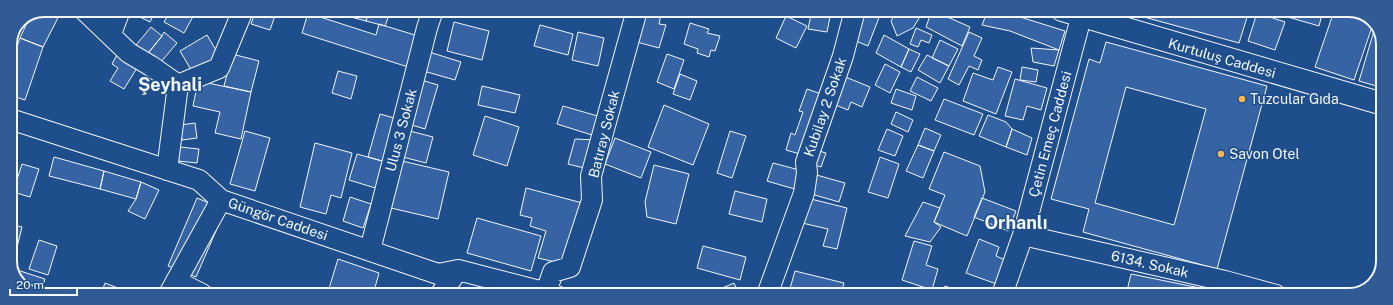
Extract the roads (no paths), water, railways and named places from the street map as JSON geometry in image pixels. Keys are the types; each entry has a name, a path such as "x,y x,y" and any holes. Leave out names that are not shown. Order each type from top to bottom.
{"main road":[{"name":"Kurtuluş Caddesi","path":"1089,17 1376,102"}],"street":[{"path":"92,17 129,53 178,85"},
{"path":"111,34 117,17"},
{"path":"178,85 219,68 240,17"},
{"name":"Ulus 3 Sokak","path":"370,250 431,17"},
{"name":"Batıray Sokak","path":"551,288 553,272 570,267 592,200 591,176 635,17"},
{"name":"Kubilay 2 Sokak","path":"770,288 804,193 807,173 806,162 843,56 853,17"},
{"name":"Çetin Emeç Caddesi","path":"1005,288 1024,235 1074,17"},
{"path":"167,170 178,85"},
{"name":"Güngör Caddesi","path":"17,121 199,180 221,200 438,274 458,270 530,288"},
{"path":"172,288 221,200"},
{"name":"6134. Sokak","path":"1024,235 1250,288"},
{"path":"445,288 458,270"}],"place":[{"name":"Tuzcular Gıda","path":"1242,99"},
{"name":"Savon Otel","path":"1221,154"}],"district":[{"name":"Şeyhali","path":"170,84"},
{"name":"Orhanlı","path":"1016,222"}]}
